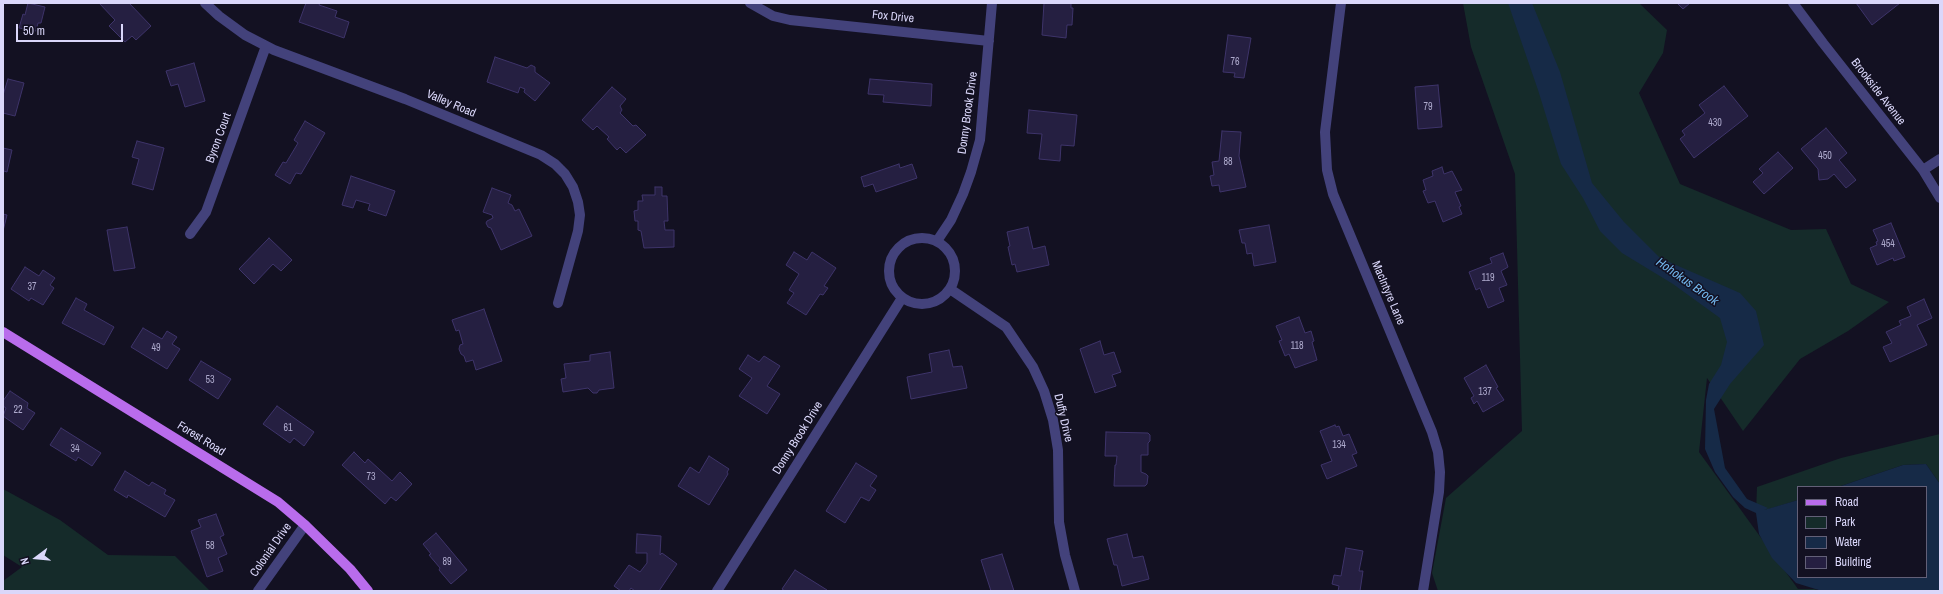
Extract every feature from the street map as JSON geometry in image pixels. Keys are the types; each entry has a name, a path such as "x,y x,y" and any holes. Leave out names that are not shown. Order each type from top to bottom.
{"main road":[{"name":"Forest Road","path":"3,332 278,502 305,525 350,569 368,591"}],"street":[{"name":"Valley Road","path":"205,3 219,16 240,31 266,46 405,99 541,155 555,164 565,174 573,187 578,202 580,216 578,232 558,303"},
{"name":"Fox Drive","path":"750,3 773,16 790,20 989,40"},
{"name":"Donny Brook Drive","path":"937,241 951,220 972,172 980,140 984,110 992,3"},
{"name":"MacIntyre Lane","path":"1341,3 1325,132 1327,170 1333,194 1432,432 1438,452 1440,472 1439,492 1423,591"},
{"name":"Brookside Avenue","path":"1793,3 1822,43 1923,170 1940,198"},
{"name":"Byron Court","path":"190,234 206,212 266,46"},
{"path":"1923,170 1940,160"},
{"path":"915,238 926,238 937,241 946,248 952,257 955,267 954,278 950,289 943,297 934,303 923,305 912,303 902,298 894,290 888,269 896,249 905,242 915,238"},
{"name":"Duffy Drive","path":"950,289 1006,327 1033,367 1044,391 1053,420 1058,450 1060,522 1065,555 1075,591"},
{"name":"Donny Brook Drive","path":"717,591 902,298"},
{"name":"Colonial Drive","path":"258,591 305,525"}],"green space":[{"path":"1463,3 1639,3 1667,30 1663,53 1639,93 1680,184 1791,230 1826,229 1851,284 1889,302 1848,331 1800,359 1743,431 1707,378 1699,452 1798,589 1814,589 1822,591 1438,591 1432,573 1446,498 1522,431 1515,174 1471,47"},
{"path":"1940,434 1940,484 1926,464 1903,465 1841,486 1797,486 1797,500 1756,513 1757,487 1841,458"},
{"path":"3,489 60,520 108,555 175,556 210,591 3,591 3,581 22,567 3,555"}],"water":[{"name":"Hohokus Brook","path":"1508,3 1532,3 1560,72 1592,183 1624,222 1660,258 1740,293 1756,311 1764,345 1730,384 1714,409 1725,468 1747,499 1768,508 1764,510 1797,500 1797,578 1927,578 1927,486 1841,486 1903,465 1926,464 1940,484 1940,591 1822,591 1796,583 1772,558 1759,534 1756,513 1745,508 1733,497 1715,472 1705,449 1706,400 1709,384 1721,365 1727,342 1720,318 1673,284 1622,253 1600,231 1583,198 1561,164 1538,90"}],"building":[{"path":"28,3 45,7 41,23 38,23 36,31 19,28 23,14 25,15"},
{"path":"99,3 129,3 151,26 136,40 132,36 125,42 109,26 115,20"},
{"path":"306,3 320,3 319,5 337,11 335,17 349,22 344,38 299,22"},
{"path":"1044,3 1071,3 1071,8 1073,8 1072,25 1067,25 1066,38 1042,35"},
{"path":"1677,3 1690,3 1683,9"},
{"path":"1856,3 1900,3 1872,25"},
{"path":"1228,35 1251,38 1244,78 1234,77 1235,73 1223,72"},
{"path":"495,57 527,68 531,65 535,67 535,72 550,83 535,101 524,92 525,89 520,87 518,93 487,82"},
{"path":"194,63 205,101 185,107 178,84 171,86 166,71"},
{"path":"8,79 24,83 15,116 3,113 3,95"},
{"path":"870,79 932,84 931,106 883,102 884,95 868,94"},
{"path":"1438,85 1442,127 1418,129 1415,87"},
{"path":"1724,86 1748,116 1694,158 1680,139 1685,135 1682,131 1705,113 1699,105"},
{"path":"612,87 626,99 620,106 622,110 620,113 633,126 636,125 646,135 626,153 620,147 617,150 607,139 609,137 597,126 593,130 582,120"},
{"path":"1029,110 1077,115 1074,146 1061,145 1060,161 1039,159 1042,134 1027,133"},
{"path":"305,121 325,133 301,174 296,173 290,184 275,175 283,162 286,163 298,143 294,140"},
{"path":"1826,128 1847,153 1839,160 1856,180 1846,188 1834,174 1828,179 1819,180 1818,169 1801,149"},
{"path":"1222,131 1241,132 1239,156 1246,187 1220,192 1219,185 1212,186 1210,176 1214,175 1212,162 1219,161"},
{"path":"137,141 164,148 153,190 132,184 139,159 132,157"},
{"path":"3,148 12,150 7,172 4,171 3,175"},
{"path":"1778,152 1793,168 1764,194 1753,182 1763,173 1759,169"},
{"path":"899,164 900,168 912,164 917,178 876,192 873,184 864,187 861,177"},
{"path":"1442,167 1444,174 1452,171 1462,190 1455,192 1461,206 1459,207 1462,214 1443,222 1435,201 1428,203 1423,191 1426,190 1423,180 1433,176 1432,171"},
{"path":"351,176 395,191 386,216 368,210 370,204 356,200 353,208 342,205"},
{"path":"655,187 662,187 662,196 667,196 668,221 664,221 665,230 674,230 674,247 644,248 641,231 638,230 638,221 635,221 634,211 638,210 638,201 643,201 642,195 655,195"},
{"path":"492,188 511,195 508,203 512,205 515,211 519,209 532,236 501,250 491,228 488,227 486,223 493,218 492,215 483,212"},
{"path":"3,214 7,215 3,231"},
{"path":"1891,223 1905,257 1894,261 1893,258 1877,265 1870,248 1877,245 1876,242 1878,241 1873,230"},
{"path":"1269,225 1276,262 1254,266 1252,253 1247,254 1245,243 1242,243 1239,230"},
{"path":"127,227 135,268 114,271 107,230"},
{"path":"1028,227 1033,249 1045,246 1049,265 1017,272 1015,264 1012,265 1008,247 1010,246 1007,232"},
{"path":"269,238 292,260 281,271 273,264 254,284 239,269"},
{"path":"794,252 807,260 812,252 836,268 824,286 828,288 823,295 820,294 806,315 787,303 794,293 789,290 799,274 786,265"},
{"path":"1503,253 1508,267 1501,271 1507,285 1499,288 1504,301 1488,308 1480,288 1476,290 1469,272 1492,263 1490,258"},
{"path":"25,267 39,276 43,270 55,278 50,285 54,288 43,305 31,298 29,301 11,289"},
{"path":"76,298 87,304 84,310 114,327 104,345 62,323"},
{"path":"1924,299 1932,318 1917,325 1927,345 1890,362 1883,347 1892,343 1886,332 1901,325 1899,321 1911,316 1907,307"},
{"path":"484,309 502,361 476,370 473,360 466,362 464,356 461,354 459,349 460,345 463,344 459,330 456,331 452,320"},
{"path":"1299,317 1305,333 1311,331 1314,341 1312,342 1317,360 1295,368 1289,354 1285,356 1279,341 1282,340 1276,326"},
{"path":"143,328 162,339 167,331 177,337 172,344 180,349 167,369 131,347"},
{"path":"1100,341 1104,355 1114,352 1121,372 1112,375 1116,386 1095,393 1080,349"},
{"path":"949,350 953,367 962,366 967,388 911,399 907,377 932,372 929,354"},
{"path":"610,352 614,388 599,390 597,393 593,393 588,388 563,392 561,379 566,378 564,364 590,361 590,355"},
{"path":"748,355 759,362 764,356 780,366 767,386 780,394 767,414 739,396 752,378 739,369"},
{"path":"201,361 231,379 218,399 189,380"},
{"path":"1486,365 1498,387 1496,388 1504,400 1483,412 1477,401 1474,404 1471,398 1474,396 1464,378"},
{"path":"10,391 28,403 27,408 35,413 23,430 3,416 6,408 3,406 3,401"},
{"path":"277,406 314,432 304,446 294,438 290,443 263,424"},
{"path":"1335,425 1336,427 1339,426 1343,436 1349,434 1357,453 1352,455 1357,466 1327,479 1321,465 1332,461 1320,431"},
{"path":"61,428 101,453 92,466 78,457 76,461 50,445"},
{"path":"1106,432 1148,433 1150,435 1148,455 1141,455 1141,472 1148,476 1147,484 1145,486 1114,486 1117,456 1105,456"},
{"path":"354,452 365,463 368,459 392,481 400,472 412,484 396,501 391,497 385,504 342,465"},
{"path":"709,456 729,469 727,472 728,474 709,505 678,486 690,467 699,473"},
{"path":"856,463 877,476 870,486 876,490 869,501 861,497 845,523 826,511"},
{"path":"125,471 149,486 152,482 166,490 164,494 175,500 165,517 128,495 127,498 114,490"},
{"path":"216,514 224,535 220,537 227,554 218,558 223,571 207,577 191,531 201,527 198,520"},
{"path":"436,533 467,570 451,584 439,570 440,568 429,555 431,554 423,544"},
{"path":"637,534 661,536 660,555 662,553 677,564 659,591 635,591 631,588 629,591 621,591 614,586 629,565 640,572 647,563 647,553 636,553"},
{"path":"1127,534 1133,558 1143,556 1149,579 1122,586 1117,565 1114,565 1107,539"},
{"path":"1346,548 1363,551 1359,571 1363,571 1360,591 1338,591 1339,586 1332,584 1334,575 1341,576"},
{"path":"1002,554 1014,591 991,591 981,560"},
{"path":"795,570 827,591 785,591 782,589"}]}
